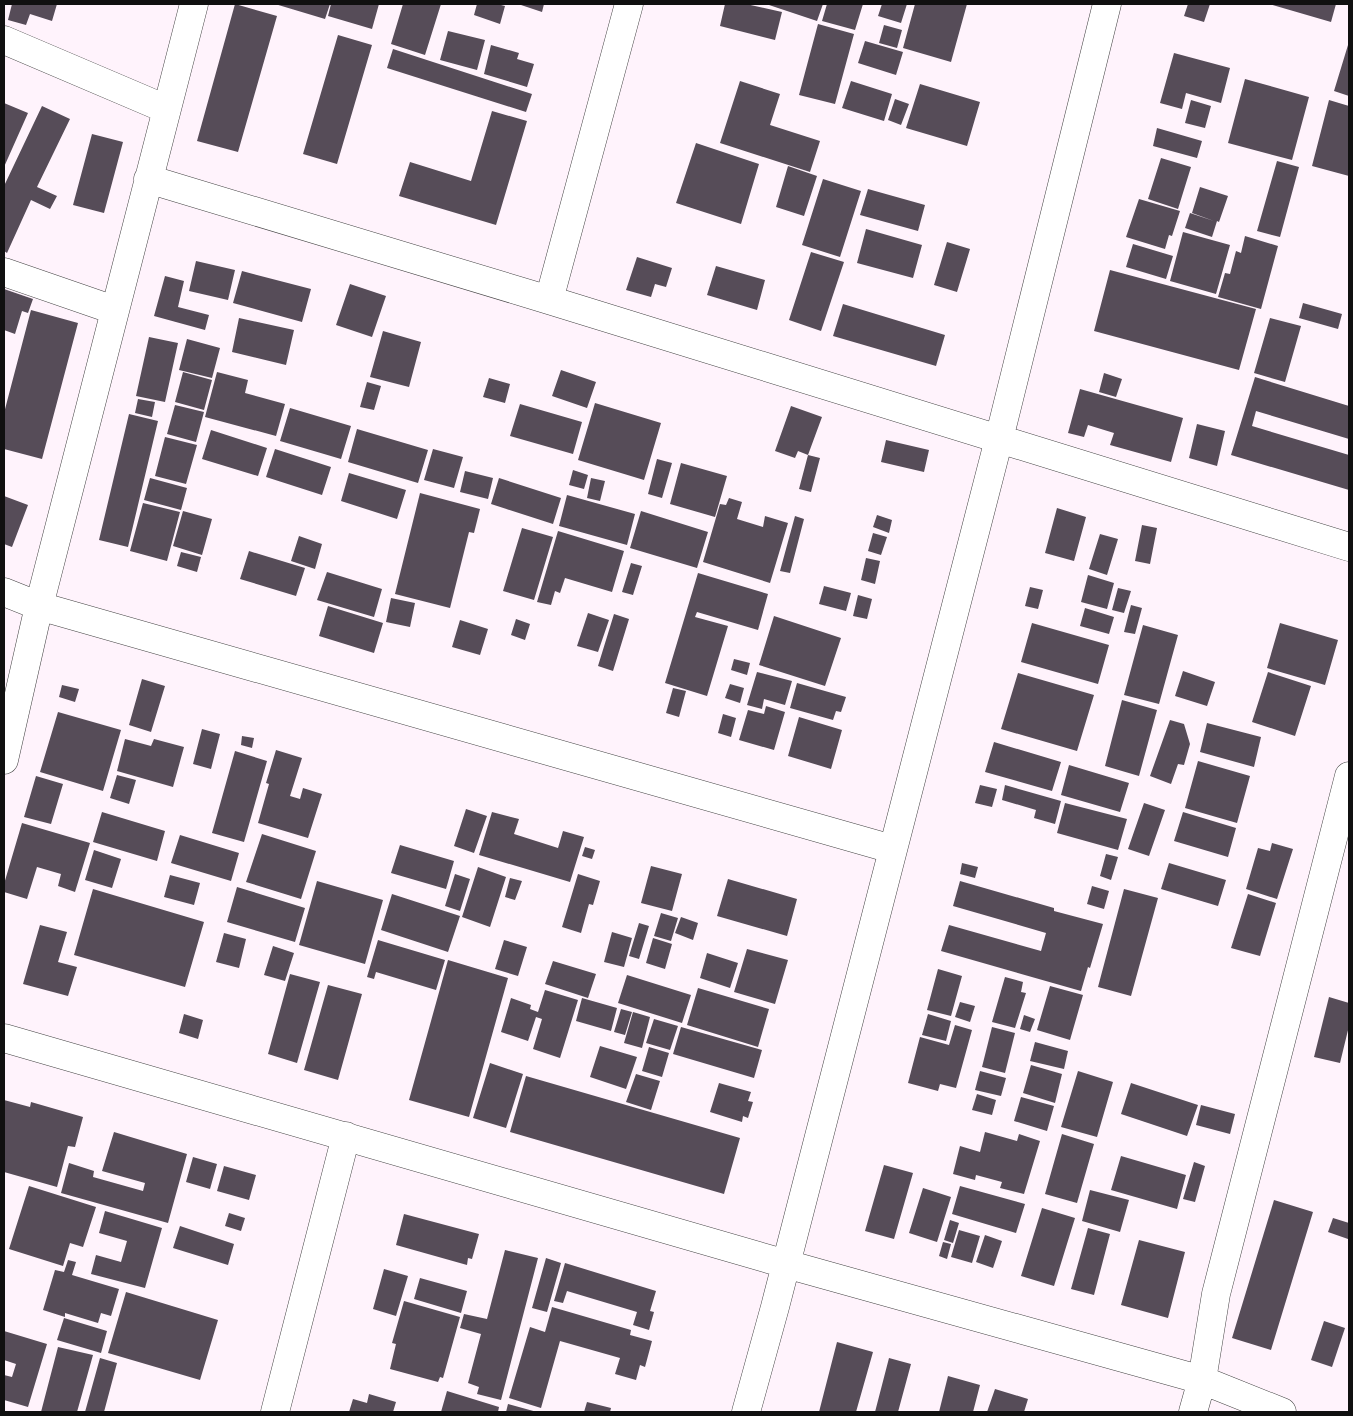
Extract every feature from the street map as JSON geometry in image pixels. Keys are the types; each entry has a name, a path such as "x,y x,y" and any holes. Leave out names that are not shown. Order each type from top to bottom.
{"street":[{"path":"4,760 39,606 194,4"},
{"path":"549,300 629,4"},
{"path":"746,1412 999,439 1107,4"},
{"path":"4,40 166,109"},
{"path":"148,179 549,300 1349,547"},
{"path":"4,272 114,310"},
{"path":"4,592 39,606 892,849"},
{"path":"1193,1412 1202,1380 1216,1294 1349,776"},
{"path":"4,1038 786,1264 1202,1380 1282,1412"},
{"path":"275,1412 346,1136"}],"building":[{"path":"12,4 57,4 52,21 30,14 26,25 8,20"},
{"path":"235,4 277,16 238,152 197,141"},
{"path":"275,4 330,4 325,19"},
{"path":"331,4 379,4 372,29 328,16"},
{"path":"403,4 441,4 425,55 391,44"},
{"path":"477,4 505,6 500,24 474,15"},
{"path":"518,4 544,4 542,12"},
{"path":"725,4 746,4 782,12 775,40 720,26"},
{"path":"766,4 823,4 817,21"},
{"path":"827,4 863,4 855,30 822,21"},
{"path":"882,4 907,4 901,23 878,16"},
{"path":"915,4 967,4 951,62 903,48"},
{"path":"1188,4 1210,4 1204,22 1184,16"},
{"path":"1269,4 1336,4 1331,22"},
{"path":"818,24 854,34 835,104 799,95"},
{"path":"884,25 902,30 897,48 879,43"},
{"path":"448,31 485,40 477,70 440,60"},
{"path":"338,35 372,45 337,164 303,154"},
{"path":"865,41 903,52 896,75 858,63"},
{"path":"491,45 519,53 517,59 534,64 527,87 484,74"},
{"path":"1349,46 1349,96 1334,91"},
{"path":"393,49 532,94 526,112 387,68"},
{"path":"1174,53 1230,68 1221,103 1186,93 1182,109 1160,103"},
{"path":"1245,79 1309,97 1292,160 1228,143"},
{"path":"740,81 780,94 770,125 820,141 810,172 720,143"},
{"path":"851,81 892,94 884,121 842,108"},
{"path":"920,84 980,102 967,146 906,128"},
{"path":"895,99 909,104 901,125 888,120"},
{"path":"1191,100 1211,106 1205,128 1185,123"},
{"path":"1329,100 1349,106 1349,176 1312,166"},
{"path":"4,103 28,113 4,167"},
{"path":"42,106 70,119 37,187 57,196 50,209 31,200 7,253 4,251 4,186"},
{"path":"492,111 527,121 496,225 399,196 410,162 471,181"},
{"path":"1157,128 1202,141 1197,158 1153,146"},
{"path":"92,134 123,142 104,213 73,205"},
{"path":"696,143 759,164 741,224 676,203"},
{"path":"1161,158 1191,167 1178,209 1148,199"},
{"path":"1277,161 1299,167 1280,237 1257,231"},
{"path":"788,166 817,176 804,216 776,207"},
{"path":"823,179 861,191 840,257 802,245"},
{"path":"1200,187 1228,196 1212,237 1185,228 1190,213 1214,221 1192,213"},
{"path":"868,189 925,205 918,231 860,215"},
{"path":"1139,199 1180,211 1172,236 1169,235 1165,249 1126,237"},
{"path":"866,229 922,245 913,278 857,263"},
{"path":"1183,232 1230,245 1216,294 1170,281"},
{"path":"1245,236 1278,246 1261,309 1218,297 1225,273 1230,274 1236,251 1241,253"},
{"path":"947,242 970,249 957,292 934,285"},
{"path":"1133,244 1173,256 1166,279 1126,267"},
{"path":"811,252 844,262 821,331 789,320"},
{"path":"637,257 672,268 666,287 655,284 651,297 626,290"},
{"path":"196,261 235,270 228,300 189,291"},
{"path":"716,266 765,280 757,310 707,295"},
{"path":"1110,270 1256,309 1239,370 1094,331"},
{"path":"242,271 311,289 302,322 233,303"},
{"path":"165,276 184,281 178,307 209,315 205,330 154,316"},
{"path":"350,284 386,296 372,337 336,325"},
{"path":"4,289 33,299 28,313 22,311 15,334 4,330"},
{"path":"1303,303 1342,314 1338,329 1299,318"},
{"path":"843,304 945,335 936,366 833,336"},
{"path":"31,310 78,323 42,459 4,449 4,413"},
{"path":"239,318 294,330 286,365 232,352"},
{"path":"1270,318 1301,326 1285,382 1254,373"},
{"path":"383,331 421,342 409,387 370,377"},
{"path":"149,337 178,343 165,402 136,396"},
{"path":"187,339 220,348 212,378 179,370"},
{"path":"561,370 596,382 587,408 552,396"},
{"path":"183,372 212,380 204,410 175,402"},
{"path":"217,372 248,380 245,393 285,404 276,436 205,417"},
{"path":"1104,373 1122,379 1116,397 1099,392"},
{"path":"1255,377 1349,406 1349,439 1256,411 1252,426 1349,455 1349,490 1231,455"},
{"path":"489,378 510,384 505,403 483,397"},
{"path":"367,382 381,386 374,410 360,407"},
{"path":"1080,389 1183,418 1171,462 1110,445 1114,433 1088,425 1084,437 1068,433"},
{"path":"138,399 155,402 152,417 135,413"},
{"path":"595,403 661,423 644,480 578,460"},
{"path":"520,404 582,422 573,454 510,436"},
{"path":"175,405 204,412 196,442 167,434"},
{"path":"791,406 822,417 808,455 798,451 795,458 775,451"},
{"path":"290,408 351,426 341,459 280,441"},
{"path":"129,414 158,421 128,547 99,540"},
{"path":"1197,424 1225,431 1217,466 1189,458"},
{"path":"357,429 428,450 418,483 348,462"},
{"path":"211,430 267,448 258,476 202,459"},
{"path":"165,437 197,445 186,484 155,476"},
{"path":"886,440 929,450 924,472 881,462"},
{"path":"275,449 331,467 322,495 266,477"},
{"path":"433,449 463,457 454,488 424,480"},
{"path":"808,455 820,458 811,492 799,489"},
{"path":"657,459 672,463 662,498 648,494"},
{"path":"681,463 727,476 715,517 670,504"},
{"path":"573,470 588,475 584,489 569,485"},
{"path":"465,471 493,478 488,499 460,492"},
{"path":"349,473 406,490 397,519 341,501"},
{"path":"150,478 187,488 181,510 144,500"},
{"path":"499,478 561,498 553,524 491,504"},
{"path":"591,478 605,481 600,501 587,498"},
{"path":"420,493 480,509 474,533 469,532 450,608 395,594"},
{"path":"567,495 635,514 627,545 559,526"},
{"path":"4,496 28,505 12,547 4,544"},
{"path":"729,498 742,502 737,519 763,527 765,516 788,523 770,583 703,562 720,504 726,505"},
{"path":"143,503 180,512 167,561 130,551"},
{"path":"1057,508 1086,517 1074,561 1045,553"},
{"path":"183,511 212,519 202,555 173,546"},
{"path":"641,511 708,532 697,568 630,548"},
{"path":"877,515 892,520 889,533 873,527"},
{"path":"795,516 804,519 790,573 780,571"},
{"path":"1142,525 1157,528 1150,564 1135,561"},
{"path":"522,528 553,537 534,600 503,591"},
{"path":"558,531 624,551 612,592 565,578 560,593 555,591 551,605 537,602"},
{"path":"873,533 887,537 881,555 868,551"},
{"path":"1100,534 1118,539 1107,575 1089,569"},
{"path":"299,536 322,544 315,569 291,561"},
{"path":"249,551 305,568 296,596 240,579"},
{"path":"181,552 201,557 197,572 177,566"},
{"path":"866,558 880,561 875,584 861,580"},
{"path":"631,563 642,566 633,595 622,592"},
{"path":"327,572 382,589 374,617 317,600"},
{"path":"698,573 768,594 758,630 697,612 695,617 728,626 707,696 665,683"},
{"path":"1088,575 1114,583 1107,609 1081,602"},
{"path":"824,586 851,593 846,611 819,604"},
{"path":"1030,587 1043,590 1038,609 1025,606"},
{"path":"1118,588 1131,591 1124,613 1112,610"},
{"path":"858,595 872,599 867,619 853,616"},
{"path":"391,598 415,603 410,627 386,622"},
{"path":"1131,605 1142,608 1135,634 1124,632"},
{"path":"328,606 383,623 374,653 319,636"},
{"path":"1085,608 1114,617 1109,634 1080,626"},
{"path":"588,613 609,620 598,652 577,646"},
{"path":"614,614 629,619 613,671 598,666"},
{"path":"774,616 841,638 825,686 759,665"},
{"path":"516,619 530,624 525,640 511,635"},
{"path":"460,620 488,629 480,655 452,647"},
{"path":"1032,623 1109,645 1098,684 1021,662"},
{"path":"1280,623 1338,640 1325,685 1267,668"},
{"path":"1143,625 1178,635 1159,704 1124,695"},
{"path":"734,659 750,663 747,675 731,670"},
{"path":"1183,671 1215,682 1207,706 1175,696"},
{"path":"757,672 792,681 785,705 764,699 762,709 747,705"},
{"path":"1268,672 1311,686 1295,736 1252,722"},
{"path":"1018,673 1094,695 1077,751 1001,729"},
{"path":"142,679 165,686 151,732 129,725"},
{"path":"797,683 846,697 841,712 836,711 833,720 790,708"},
{"path":"730,684 744,688 740,703 725,698"},
{"path":"62,685 79,689 75,702 59,697"},
{"path":"673,688 686,691 679,717 666,713"},
{"path":"1122,700 1157,710 1139,776 1105,766"},
{"path":"766,706 785,712 774,750 739,740 748,710 764,714"},
{"path":"58,712 121,730 103,791 40,772"},
{"path":"723,714 736,718 731,737 718,733"},
{"path":"799,717 842,730 831,769 788,756"},
{"path":"1170,720 1184,724 1190,744 1184,765 1178,764 1171,784 1150,776"},
{"path":"1207,723 1261,737 1254,767 1200,752"},
{"path":"202,729 220,734 211,769 193,764"},
{"path":"242,736 254,738 252,748 241,745"},
{"path":"125,739 151,746 154,739 184,747 173,787 117,771"},
{"path":"994,742 1061,762 1052,791 985,772"},
{"path":"276,750 302,758 290,796 300,799 303,788 322,794 308,838 258,823 269,784 266,783"},
{"path":"235,751 267,761 244,842 212,833"},
{"path":"1198,761 1250,776 1237,823 1185,808"},
{"path":"1069,765 1129,783 1120,812 1061,795"},
{"path":"117,775 136,780 129,804 110,798"},
{"path":"36,776 63,784 51,824 24,817"},
{"path":"980,785 997,789 992,807 975,803"},
{"path":"1005,785 1061,801 1055,824 1034,818 1036,810 1002,800"},
{"path":"1065,803 1127,819 1118,850 1057,833"},
{"path":"1144,803 1165,810 1149,856 1128,849"},
{"path":"466,809 487,816 474,853 454,846"},
{"path":"102,812 165,831 157,861 93,842"},
{"path":"492,812 519,819 514,834 558,848 563,831 584,837 570,882 479,855"},
{"path":"1183,812 1236,828 1228,857 1174,841"},
{"path":"22,823 90,843 75,892 58,886 61,874 37,867 27,899 4,892 4,884"},
{"path":"262,834 316,851 301,899 246,882"},
{"path":"180,835 239,853 231,881 171,863"},
{"path":"1272,843 1293,849 1277,899 1246,889 1258,848 1270,851"},
{"path":"400,845 454,861 446,889 391,873"},
{"path":"585,847 595,850 592,859 582,856"},
{"path":"94,850 121,859 112,888 85,880"},
{"path":"1106,854 1118,857 1111,880 1100,876"},
{"path":"962,863 978,867 975,878 960,874"},
{"path":"1169,863 1226,880 1218,906 1161,889"},
{"path":"651,866 682,874 672,911 641,903"},
{"path":"478,867 506,877 490,927 462,917"},
{"path":"455,874 470,879 460,911 445,906"},
{"path":"578,874 600,881 593,905 589,904 581,933 562,927"},
{"path":"170,875 200,883 194,905 164,897"},
{"path":"510,878 522,881 515,900 505,897"},
{"path":"728,879 797,899 787,936 717,916"},
{"path":"317,881 383,900 365,964 299,945"},
{"path":"960,881 1054,908 1054,911 1103,924 1081,991 941,951 949,925 1041,951 1046,933 953,906"},
{"path":"1092,886 1109,891 1104,909 1087,904"},
{"path":"237,887 305,908 295,942 227,922"},
{"path":"93,889 204,922 185,987 74,955"},
{"path":"1124,889 1158,898 1131,996 1098,987"},
{"path":"392,894 460,916 448,952 381,930"},
{"path":"1248,894 1276,903 1260,956 1231,948"},
{"path":"661,913 678,918 671,941 654,936"},
{"path":"681,917 698,923 693,940 675,933"},
{"path":"639,923 649,926 639,959 629,956"},
{"path":"40,925 67,932 58,962 77,967 68,996 23,984"},
{"path":"612,932 632,938 624,967 604,962"},
{"path":"224,933 246,939 239,968 216,962"},
{"path":"653,938 672,944 665,969 646,963"},
{"path":"378,940 445,960 436,990 376,972 374,979 367,977"},
{"path":"504,940 527,947 518,976 495,969"},
{"path":"273,946 294,953 285,981 264,975"},
{"path":"747,949 788,960 775,1004 734,992"},
{"path":"707,953 738,963 730,988 700,978"},
{"path":"448,960 508,978 469,1117 409,1100"},
{"path":"553,961 596,974 588,998 545,984"},
{"path":"938,969 962,976 951,1016 927,1010"},
{"path":"290,974 320,982 297,1063 268,1054"},
{"path":"627,975 691,995 682,1023 618,1003"},
{"path":"1005,977 1023,982 1021,992 1026,993 1015,1028 992,1022"},
{"path":"328,985 362,994 338,1080 304,1070"},
{"path":"1050,986 1083,995 1070,1040 1037,1030"},
{"path":"698,988 769,1009 758,1047 687,1025"},
{"path":"545,990 578,1000 560,1058 533,1049 542,1019 536,1017 528,1041 501,1032 511,998 531,1005 530,1009 538,1012"},
{"path":"1329,997 1349,1003 1349,1026 1340,1063 1314,1057"},
{"path":"582,998 617,1008 611,1031 576,1021"},
{"path":"960,1002 975,1006 970,1022 955,1017"},
{"path":"621,1009 632,1012 625,1035 614,1032"},
{"path":"633,1012 650,1017 642,1048 624,1043"},
{"path":"184,1014 203,1020 198,1039 179,1033"},
{"path":"928,1014 951,1021 946,1041 922,1035"},
{"path":"1024,1015 1035,1019 1030,1032 1020,1029"},
{"path":"654,1019 678,1026 670,1050 646,1043"},
{"path":"955,1025 972,1030 956,1088 940,1084 938,1091 908,1083 920,1037 949,1045"},
{"path":"681,1027 762,1050 754,1078 673,1054"},
{"path":"992,1027 1015,1033 1005,1073 982,1067"},
{"path":"1035,1042 1068,1051 1064,1069 1030,1061"},
{"path":"600,1046 637,1057 626,1089 590,1077"},
{"path":"649,1047 669,1053 662,1077 642,1071"},
{"path":"490,1063 523,1074 506,1128 473,1118"},
{"path":"1031,1065 1062,1074 1055,1103 1023,1093"},
{"path":"980,1071 1006,1078 1001,1096 975,1090"},
{"path":"1078,1071 1113,1082 1097,1137 1061,1127"},
{"path":"636,1074 660,1081 651,1110 626,1102"},
{"path":"526,1076 740,1138 724,1194 510,1132"},
{"path":"719,1083 751,1092 748,1101 753,1102 748,1118 743,1116 742,1122 710,1112"},
{"path":"1131,1083 1198,1105 1187,1136 1121,1114"},
{"path":"977,1094 996,1100 992,1115 972,1110"},
{"path":"1021,1097 1054,1106 1047,1131 1014,1121"},
{"path":"4,1100 30,1107 31,1102 83,1117 75,1147 68,1146 57,1187 4,1172"},
{"path":"1201,1105 1235,1114 1230,1134 1196,1125"},
{"path":"114,1132 187,1154 168,1223 61,1193 69,1163 94,1171 93,1177 143,1191 145,1183 102,1171"},
{"path":"985,1132 1017,1141 1019,1134 1040,1141 1024,1194 1000,1188 1002,1182 976,1175 975,1180 953,1174 960,1146 980,1152"},
{"path":"1062,1134 1094,1144 1077,1203 1045,1194"},
{"path":"1121,1156 1186,1175 1177,1209 1111,1190"},
{"path":"193,1157 217,1164 210,1189 186,1182"},
{"path":"1194,1162 1205,1166 1195,1202 1183,1199"},
{"path":"884,1165 913,1173 894,1239 865,1231"},
{"path":"224,1166 256,1175 249,1200 217,1191"},
{"path":"29,1186 96,1207 83,1247 70,1243 63,1266 9,1249"},
{"path":"960,1186 1025,1204 1016,1233 952,1214"},
{"path":"923,1188 951,1197 937,1242 909,1233"},
{"path":"1090,1190 1129,1200 1120,1232 1082,1221"},
{"path":"1274,1200 1313,1212 1271,1350 1232,1338"},
{"path":"1042,1208 1075,1218 1054,1286 1021,1276"},
{"path":"105,1211 162,1228 145,1288 91,1274 96,1255 121,1262 127,1241 99,1233"},
{"path":"229,1213 245,1218 241,1231 225,1226"},
{"path":"404,1214 479,1234 472,1259 468,1258 467,1265 396,1245"},
{"path":"1333,1218 1349,1223 1348,1239 1328,1232"},
{"path":"950,1220 959,1223 953,1243 944,1240"},
{"path":"180,1226 234,1244 228,1265 173,1248"},
{"path":"1088,1228 1110,1234 1094,1295 1071,1289"},
{"path":"959,1230 980,1236 972,1263 951,1257"},
{"path":"985,1235 1002,1241 993,1268 976,1262"},
{"path":"1139,1240 1185,1252 1168,1318 1121,1305"},
{"path":"943,1242 951,1244 947,1259 939,1256"},
{"path":"505,1250 538,1258 501,1400 477,1394 479,1387 468,1383 481,1334 460,1328 464,1314 487,1319"},
{"path":"546,1258 561,1263 547,1312 532,1308"},
{"path":"68,1260 76,1262 72,1275 119,1289 111,1316 101,1313 98,1323 65,1313 65,1317 43,1310 55,1270 64,1272"},
{"path":"565,1263 656,1291 650,1311 654,1312 649,1330 633,1325 637,1312 567,1291 563,1303 554,1301"},
{"path":"384,1269 408,1276 396,1316 373,1309"},
{"path":"420,1278 467,1291 461,1313 414,1299"},
{"path":"126,1292 218,1320 200,1380 108,1353"},
{"path":"404,1301 460,1317 443,1378 440,1377 438,1382 390,1369 396,1344 392,1343"},
{"path":"552,1307 631,1330 630,1335 652,1341 645,1367 640,1365 636,1380 615,1374 620,1358 560,1341 541,1408 509,1398 530,1327 545,1332"},
{"path":"64,1318 107,1331 101,1353 57,1340"},
{"path":"1324,1321 1345,1328 1332,1367 1311,1360"},
{"path":"4,1331 47,1344 28,1407 4,1400 4,1375 12,1377 16,1364 4,1360"},
{"path":"837,1342 873,1352 856,1412 819,1412"},
{"path":"58,1347 93,1355 77,1412 41,1412"},
{"path":"100,1358 117,1363 104,1412 85,1412"},
{"path":"889,1358 911,1364 898,1412 875,1412"},
{"path":"948,1376 980,1385 973,1412 939,1412"},
{"path":"995,1389 1028,1399 1024,1412 987,1412"},
{"path":"447,1391 499,1407 498,1412 441,1412"},
{"path":"369,1394 396,1402 393,1412 349,1412 353,1399 367,1403"},
{"path":"587,1402 611,1408 610,1412 584,1412"},
{"path":"508,1404 537,1412 506,1412"}]}
